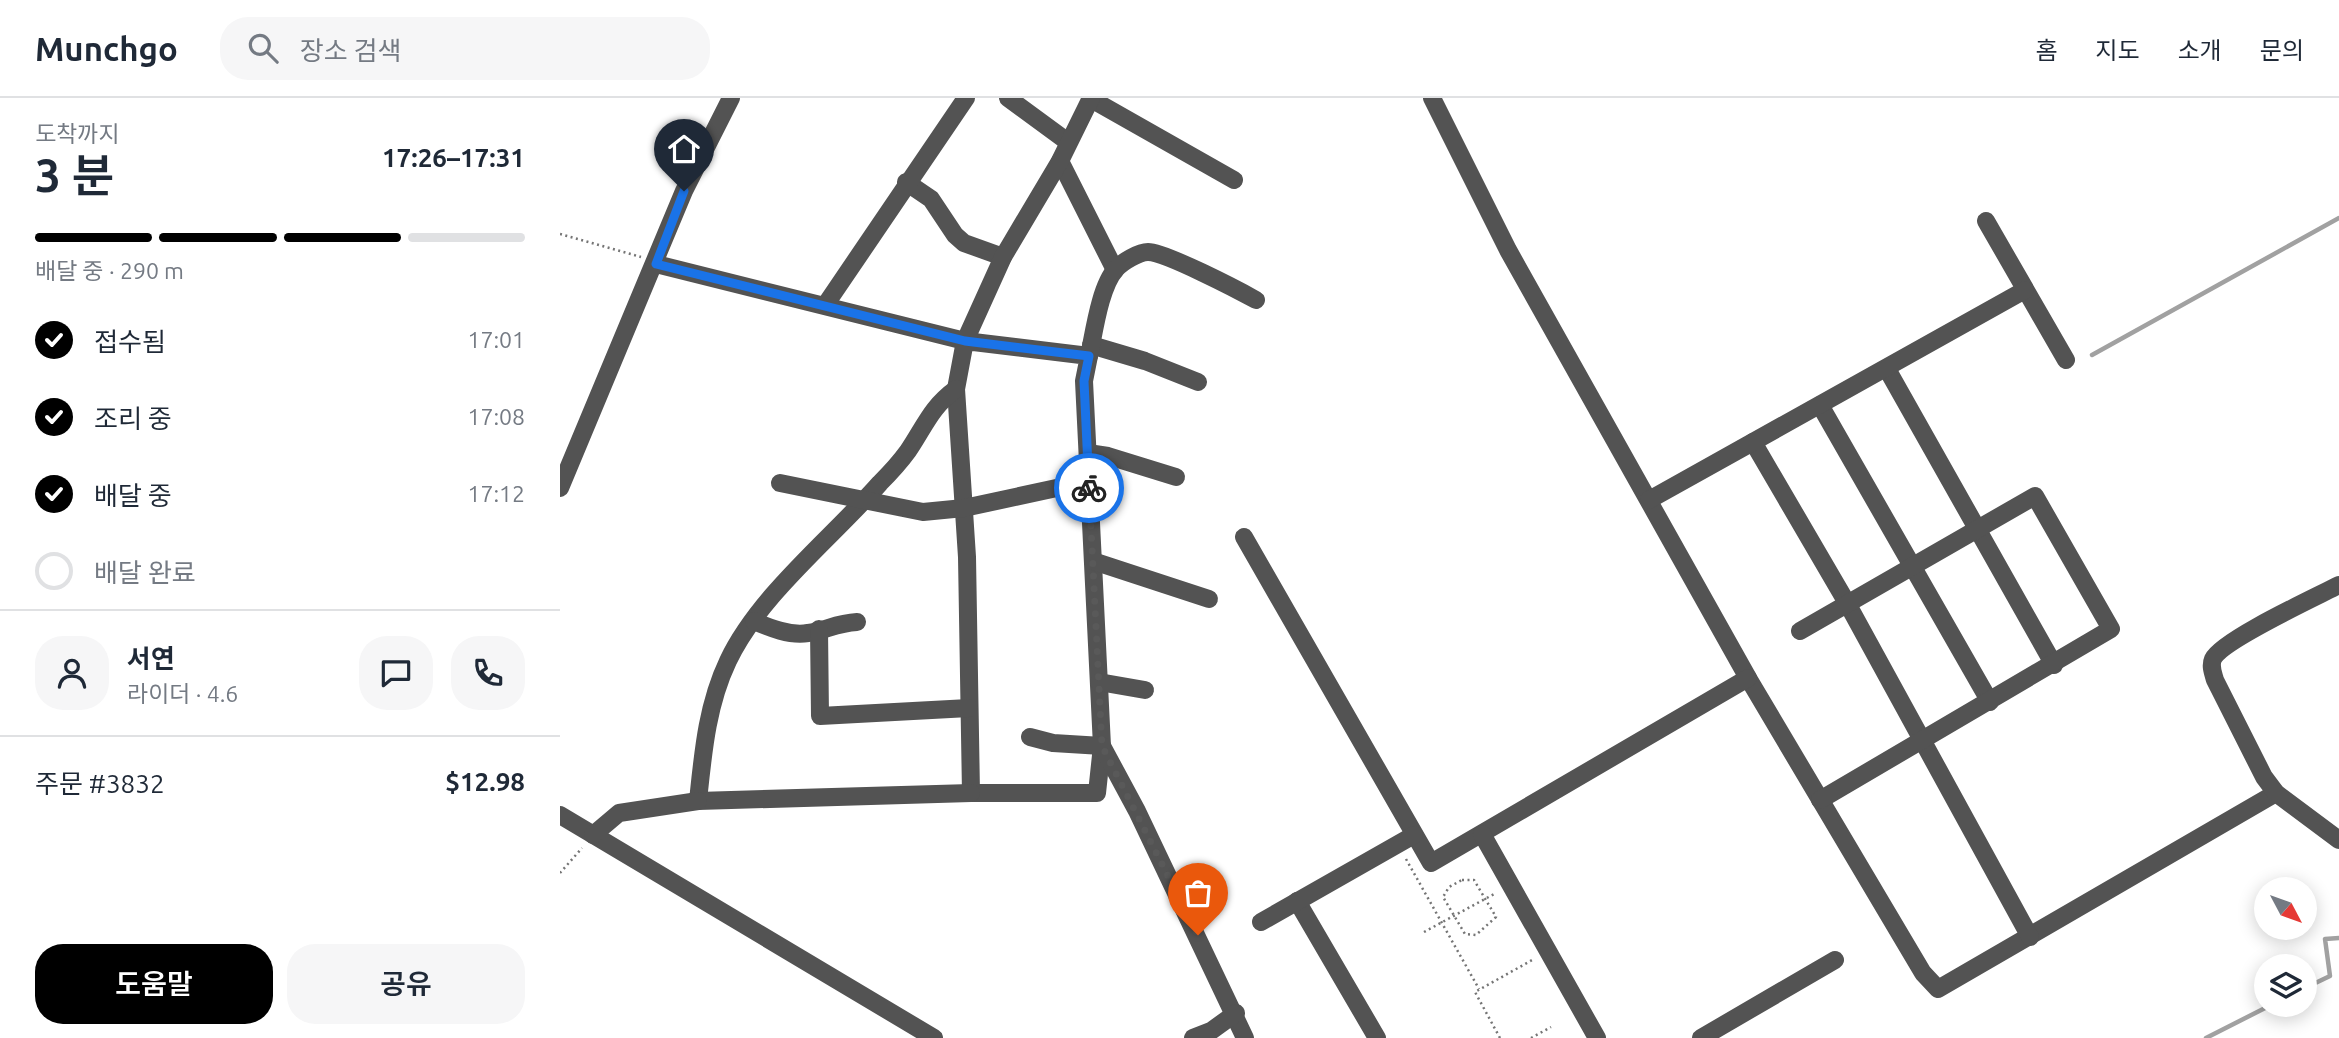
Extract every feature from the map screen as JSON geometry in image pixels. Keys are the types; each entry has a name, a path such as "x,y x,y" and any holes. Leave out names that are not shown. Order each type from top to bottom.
{"street":[{"path":"560,488 656,264 684,191 731,98"},
{"path":"826,304 906,182 966,98"},
{"path":"1008,98 1068,142"},
{"path":"1432,98 1508,250 1748,678 1923,973 1938,989 2276,793"},
{"path":"971,793 964,508 956,388 965,341 1003,257 1060,161 1091,99 1234,180"},
{"path":"1060,161 1115,270"},
{"path":"906,182 931,199 954,235 964,243 1003,257"},
{"path":"1986,221 2066,360"},
{"path":"593,835 619,813 698,801 971,793 1097,793 1102,746 1084,381 1102,301 1115,270 1135,256 1149,252 1256,300"},
{"path":"656,264 826,304 965,341 1090,350 1145,361 1198,382"},
{"path":"1649,500 2025,290"},
{"path":"1887,369 2054,665"},
{"path":"698,801 704,737 729,659 754,621 812,552 865,500 907,453 936,404 956,388"},
{"path":"1820,405 1990,702"},
{"path":"1753,442 1847,603 2030,937"},
{"path":"1088,453 1108,456 1176,477"},
{"path":"780,483 923,512 964,508 1089,481"},
{"path":"1800,631 2035,496 2111,629 2054,665 1820,800"},
{"path":"1244,537 1431,863 1748,678"},
{"path":"1093,561 1209,598"},
{"path":"2339,585 2239,638 2220,651 2213,660 2215,680 2264,777 2276,793 2339,840"},
{"path":"754,621 790,632 809,633 857,622"},
{"path":"819,629 820,716 970,708"},
{"path":"1099,682 1145,690"},
{"path":"1030,737 1053,743 1102,746"},
{"path":"1102,746 1236,1013 1245,1038"},
{"path":"560,815 934,1038"},
{"path":"1482,834 1597,1038"},
{"path":"1261,922 1414,835"},
{"path":"1297,901 1377,1038"},
{"path":"1701,1038 1835,960"},
{"path":"1193,1038 1211,1031 1236,1013"}],"path":[{"path":"560,234 630,251 656,264"},
{"path":"560,873 593,835"},
{"path":"1397,844 1479,989"},
{"path":"1462,880 1474,880 1485,899 1496,917 1489,927 1476,935 1465,934 1443,897 1449,887 1462,880"},
{"path":"1424,932 1511,885"},
{"path":"1500,1038 1475,992 1549,951"},
{"path":"1531,1038 1551,1027"}],"waterway":[{"path":"2092,355 2339,218"},
{"path":"2317,982 2330,976 2325,939 2339,938"},
{"path":"2206,1038 2254,1014"}],"way so far":[{"path":"1089,488 1102,746 1198,935"}],"route":[{"path":"684,191 656,264 826,304 965,341 1089,356 1084,381 1089,488"}]}
